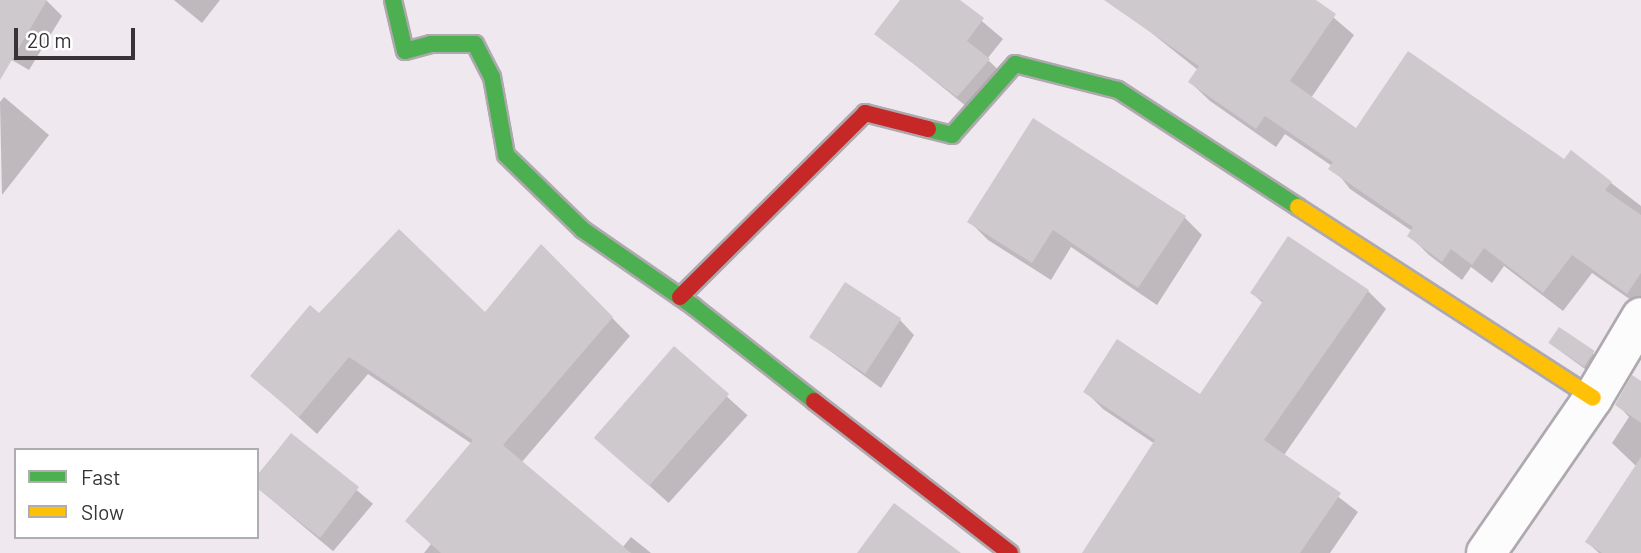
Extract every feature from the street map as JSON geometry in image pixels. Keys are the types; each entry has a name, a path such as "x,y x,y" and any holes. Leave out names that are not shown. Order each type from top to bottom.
{"street":[{"path":"393,0 405,51 432,44 475,44 492,77 506,155 583,230 680,298 1010,553"},
{"path":"680,298 864,113 952,135 1015,64 1118,90 1593,398"},
{"path":"1486,553 1593,398 1641,317"}],"building":[{"path":"0,0 47,0 0,80"},
{"path":"900,0 960,0 984,18 967,41 990,59 957,97 874,34"},
{"path":"1104,0 1316,0 1336,14 1290,81 1356,128 1408,51 1564,159 1571,150 1612,182 1605,190 1641,215 1641,273 1627,294 1572,255 1543,293 1484,248 1472,265 1451,249 1442,262 1407,236 1413,227 1328,169 1333,162 1265,116 1256,129 1188,82 1199,66"},
{"path":"1033,118 1186,216 1138,288 1053,230 1032,263 967,222"},
{"path":"399,229 485,312 541,244 613,317 503,445 631,553 441,553 405,521 473,440 349,357 299,417 250,376 310,305 319,313"},
{"path":"1288,236 1369,290 1264,440 1341,493 1300,553 1082,553 1155,440 1083,392 1117,339 1200,394 1263,301 1250,293"},
{"path":"845,282 901,318 865,374 809,337"},
{"path":"1559,327 1595,351 1584,367 1548,343"},
{"path":"674,346 729,394 649,486 594,438"},
{"path":"1632,375 1641,381 1641,423 1615,405"},
{"path":"291,433 359,487 320,538 259,490 259,473"},
{"path":"1641,457 1641,553 1602,553 1585,542"},
{"path":"894,503 961,553 857,553"}],"traffic: fast":[{"path":"393,0 405,51 431,44 475,44 492,77 506,155 583,230 693,306 814,401"},
{"path":"928,129 952,135 1015,64 1118,90 1298,207"}],"traffic: slow":[{"path":"1298,207 1593,398"}],"traffic: jam":[{"path":"680,297 865,113 928,129"},
{"path":"814,401 1010,553"}]}
